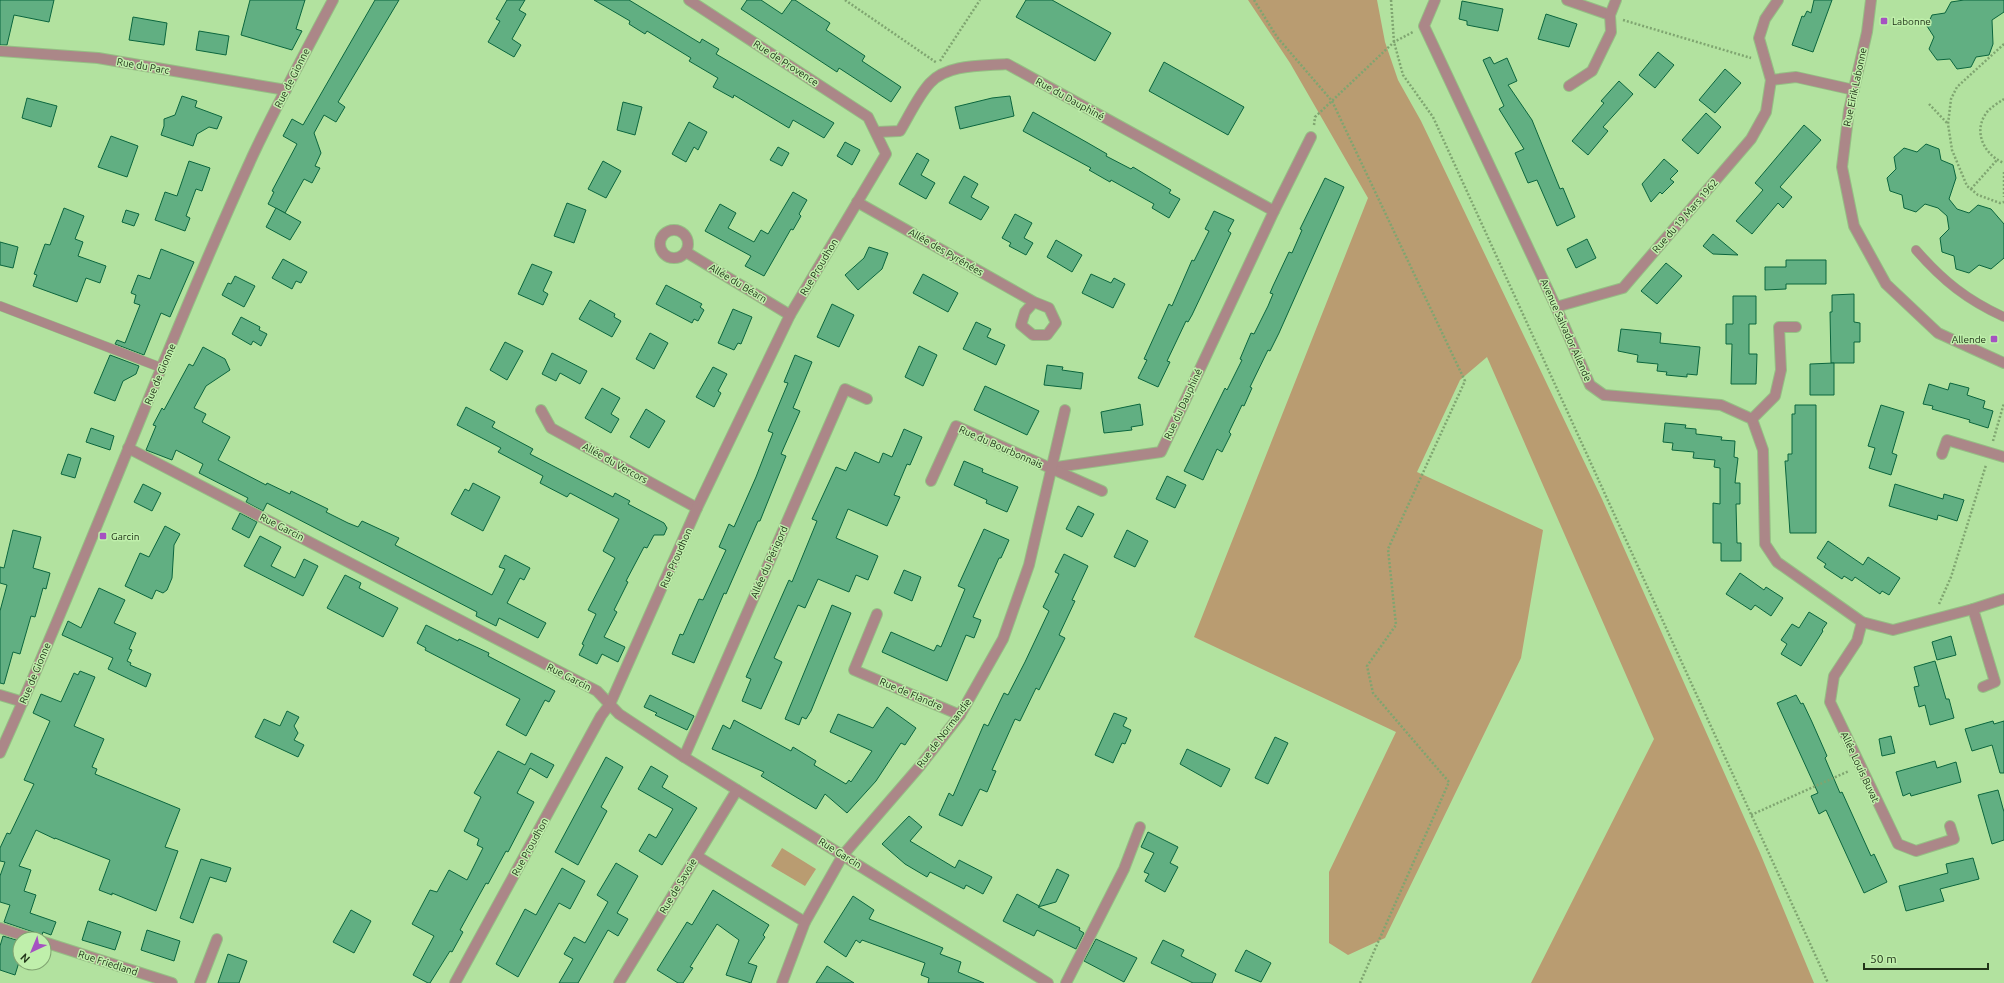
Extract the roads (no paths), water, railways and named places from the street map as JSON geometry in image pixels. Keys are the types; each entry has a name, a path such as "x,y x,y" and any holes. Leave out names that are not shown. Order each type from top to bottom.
{"street":[{"name":"Rue de Gionne","path":"0,753 23,702 128,448 254,154 333,0"},
{"name":"Rue de Provence","path":"689,0 868,117 877,132"},
{"name":"Avenue Salvador Allende","path":"1435,0 1424,26 1556,307 1590,385 1604,395 1721,406 1752,418"},
{"path":"1567,0 1610,15"},
{"path":"1570,86 1592,71 1611,32 1610,15 1616,0"},
{"path":"1778,0 1765,19 1759,38 1771,80 1796,77 1854,90"},
{"name":"Rue Eirik Labonne","path":"1871,0 1867,32 1849,110 1842,166 1854,226 1886,284 1938,333 2004,363"},
{"name":"Rue du Parc","path":"0,52 98,58 286,90"},
{"name":"Rue du Dauphiné","path":"877,132 900,131 940,69 1007,64 1274,211"},
{"name":"Rue du 19 Mars 1962","path":"1556,307 1623,288 1751,139 1766,112 1771,80"},
{"name":"Rue Proudhon","path":"455,983 610,704 697,508 790,315 886,154 877,132"},
{"name":"Rue du Dauphiné","path":"1050,468 1161,452 1274,211 1311,138"},
{"name":"Allée des Pyrénées","path":"858,202 1034,302"},
{"name":"Allée du Béarn","path":"686,252 790,315"},
{"path":"1796,327 1779,327 1781,370 1775,396 1752,418 1763,450 1766,544 1777,562 1862,622 1893,630 1973,609 2004,599"},
{"name":"Allée du Périgord","path":"684,757 845,389 867,400"},
{"name":"Allée du Vercors","path":"541,410 551,428 697,508"},
{"name":"Rue de Normandie","path":"782,983 805,922 843,855 920,766 960,715 1003,639 1029,565 1050,468 1065,410"},
{"name":"Rue du Bourbonnais","path":"931,481 956,426 1102,491"},
{"path":"1942,454 1947,440 2004,457"},
{"name":"Rue Garcin","path":"128,448 597,691 619,714 684,757 1048,983"},
{"path":"1973,609 1995,682 1983,687"},
{"name":"Rue de Flandre","path":"877,614 854,670 860,678 960,715"},
{"name":"Allée Louis Buvat","path":"1862,622 1857,641 1834,676 1830,702 1898,844 1916,850 1954,839 1950,826"},
{"path":"0,696 23,702"},
{"name":"Rue de Savoie","path":"620,983 737,790"},
{"path":"1066,983 1124,869 1140,827"},
{"path":"697,856 805,922"},
{"path":"0,928 12,932"},
{"path":"200,983 217,939"},
{"name":"Rue Friedland","path":"52,945 172,983"}],"lane":[{"path":"1916,250 1937,273 1958,291 1981,306 2004,317"},
{"path":"0,306 162,368"}],"place":[{"name":"Labonne","path":"1884,21"},
{"name":"Allende","path":"1994,339"},
{"name":"Garcin","path":"103,536"}]}
